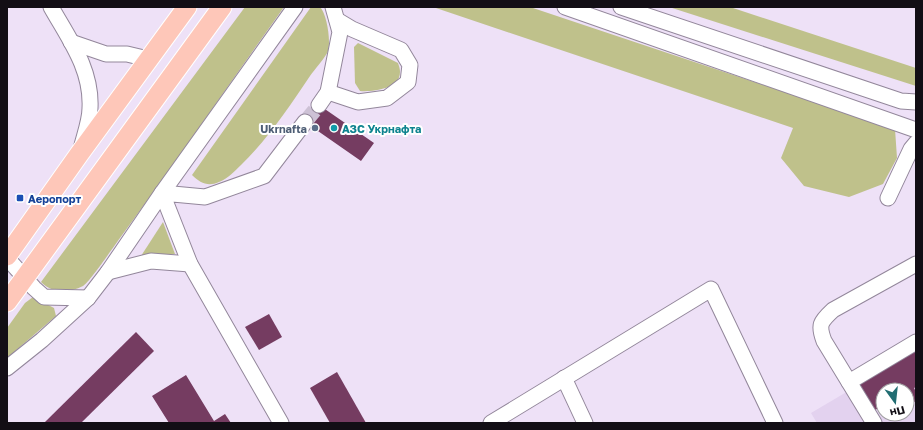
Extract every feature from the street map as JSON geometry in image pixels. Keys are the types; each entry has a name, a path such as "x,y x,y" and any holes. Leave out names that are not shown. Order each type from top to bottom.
{"main road":[{"path":"7,257 80,153 187,7"},
{"path":"7,302 222,7"}],"street":[{"path":"50,7 82,62 88,85 90,108 80,153"},
{"path":"7,368 42,340 88,298 108,272 162,193 295,7"},
{"path":"565,7 916,130"},
{"path":"621,7 901,101 916,102"},
{"path":"328,92 358,102 387,98 408,82 410,65 401,50 352,29 335,14"},
{"path":"319,105 328,92 340,32 335,14"},
{"path":"71,42 106,54 127,54 148,59"},
{"path":"162,193 205,197 264,176 306,122"},
{"path":"888,198 911,149 916,143"},
{"path":"162,193 190,264 281,423"},
{"path":"7,257 24,278 44,296 88,298"},
{"path":"108,272 151,261 190,264"},
{"path":"874,423 824,342 820,330 823,319 833,310 916,264"},
{"path":"491,423 711,289 775,423"},
{"path":"849,382 916,342"},
{"path":"564,378 585,423"}],"shaded area":[{"path":"916,351 916,423 817,423 811,413"}],"green space":[{"path":"245,7 284,7 162,181 102,264 86,283 83,286 67,291 51,289 46,286 41,282"},
{"path":"311,7 320,7 325,15 329,35 329,47 325,57 269,134 231,175 222,181 211,184 198,180 192,175"},
{"path":"433,7 530,7 895,129 897,158 883,184 849,197 804,186 781,158 793,128"},
{"path":"669,7 730,7 916,68 916,86"},
{"path":"358,43 398,63 400,69 399,78 391,86 378,90 360,91 355,83 354,47"},
{"path":"163,222 175,254 141,256"},
{"path":"33,297 54,308 56,316 7,358 7,328 25,303"}],"building":[{"name":"АЗС Укрнафта","path":"318,102 319,105 374,143 361,161 305,122 304,119"},
{"path":"269,314 282,337 259,350 245,327"},
{"path":"136,332 154,351 81,423 44,423"},
{"path":"916,351 916,387 915,382 875,382 875,410 858,384"},
{"path":"337,372 366,423 330,423 310,388"},
{"path":"186,375 214,421 225,414 231,423 169,423 152,396"},
{"path":"915,390 916,392 915,402"}],"tunnel":[{"path":"305,122 319,105"}],"place":[{"name":"Ukrnafta","path":"315,128"},
{"name":"АЗС Укрнафта","path":"334,128"},
{"name":"Аеропорт","path":"20,198"}]}
